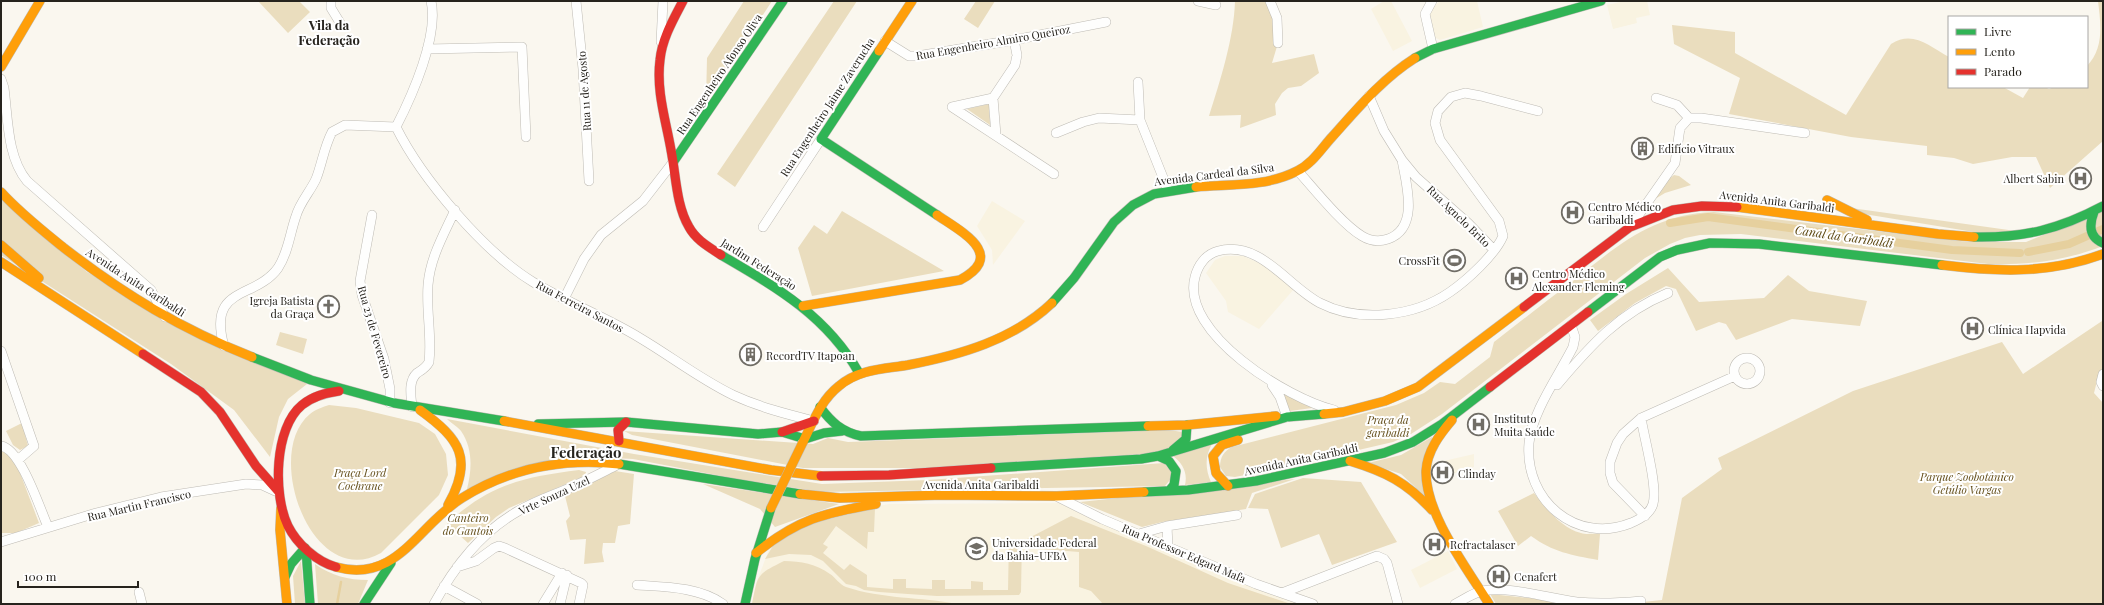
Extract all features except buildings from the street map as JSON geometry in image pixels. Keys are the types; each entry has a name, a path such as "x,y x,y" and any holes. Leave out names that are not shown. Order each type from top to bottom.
{"main road":[{"path":"1,67 40,1"},
{"name":"Jardim Federação","path":"683,1 669,29 661,52 660,80 664,113 685,216 690,228 697,237 708,246 803,306 835,335 850,354 859,373"},
{"name":"Rua Engenheiro Afonso Oliva","path":"674,161 783,1"},
{"name":"Rua Engenheiro Jaime Zaverucha","path":"820,139 912,1"},
{"path":"1298,171 1369,96 1402,65 1433,49 1601,1"},
{"path":"803,306 960,280 975,271 981,257 976,243 969,236 820,139"},
{"name":"Avenida Cardeal da Silva","path":"744,604 756,553 771,508 820,407 833,389 845,380 859,373 951,355 978,346 1029,322 1047,308 1059,295 1123,212 1136,201 1151,194 1168,190 1259,182 1298,171"},
{"name":"Avenida Anita Garibaldi","path":"1,192 20,213 41,231 117,286 166,318 201,337 282,369 343,390 415,408 527,425 778,471 826,477 889,475 1158,456 1287,417"},
{"path":"1827,200 1878,226"},
{"name":"Avenida Anita Garibaldi","path":"782,432 793,434 804,441 824,433 842,431 869,436 1187,425 1251,418 1287,417 1343,412 1385,401 1418,387 1630,227 1673,210 1712,206 1746,208 1974,238 2006,237 2039,233 2069,224 2103,206"},
{"path":"2094,212 2090,222 2092,234 2103,243"},
{"name":"Avenida Anita Garibaldi","path":"446,509 499,479 533,468 576,462 618,464 815,496 840,498 918,496 1057,496 1169,491 1228,486 1384,453 1413,442 1457,413 1660,257 1686,246 1700,243 1750,243 2005,272 2048,269 2103,254"},
{"path":"1,244 67,304"},
{"path":"1,262 184,380 211,401 256,466 278,492"},
{"name":"Avenida Anita Garibaldi","path":"343,390 315,395 291,417 286,428 280,450 278,492 280,507 292,530 306,549 329,565 354,572 368,571 393,561 446,509 456,494 461,482 463,470 462,458 458,447 450,435 432,418 415,408"},
{"path":"820,407 829,421 842,431"},
{"path":"1228,486 1217,476 1214,468 1213,456 1218,447 1227,443 1343,412"},
{"path":"1457,413 1436,440 1427,461 1426,484 1438,517 1489,604"},
{"name":"Avenida Anita Garibaldi","path":"527,425 626,422 758,434 782,432 814,421"},
{"path":"619,441 617,433 618,428 626,422"},
{"name":"Avenida Anita Garibaldi","path":"1170,452 1186,439 1187,425"},
{"path":"1158,456 1169,461 1176,471 1174,485 1169,491"},
{"path":"1350,460 1392,474 1402,480 1438,517"},
{"path":"756,553 786,530 800,523 852,508 918,496"},
{"path":"280,507 280,530 287,604"},
{"path":"285,578 291,564 306,549"},
{"path":"306,549 310,604"},
{"path":"364,604 393,561"}],"street":[{"path":"331,1 331,8 342,26"},
{"path":"224,346 221,322 225,307 235,296 268,277 278,268 284,257 296,214 316,178 332,132 345,125 396,127 407,104 427,49 434,21 431,1"},
{"name":"Rua 11 de Agosto","path":"576,1 583,69 589,181"},
{"path":"661,52 663,1"},
{"path":"1198,1 1216,5"},
{"path":"1270,1 1277,18 1278,43"},
{"path":"1432,1 1425,14 1433,49"},
{"name":"Rua Engenheiro Almiro Queiroz","path":"885,41 909,56 1014,40 1106,22"},
{"path":"996,135 993,98 1015,65 1017,55 1014,40"},
{"path":"427,49 522,47 526,137"},
{"path":"1,79 4,88 13,153 20,172 33,187 150,290 166,318"},
{"path":"1138,82 1140,120 1168,190"},
{"path":"1494,250 1501,242 1503,231 1499,221 1440,140 1435,123 1438,111 1451,97 1465,93 1538,111"},
{"name":"Rua Agnelo Brito","path":"1343,412 1310,402 1270,382 1224,346 1213,332 1198,306 1194,290 1194,281 1202,263 1209,254 1229,250 1253,255 1264,260 1320,303 1346,311 1377,315 1411,310 1443,297 1463,282 1494,250 1457,212 1416,177 1402,160 1384,131 1369,96"},
{"path":"993,98 952,107 1054,174"},
{"path":"1656,98 1677,105 1689,118 1701,118 1805,133"},
{"path":"1056,133 1083,122 1099,118 1140,120"},
{"path":"1630,227 1675,163 1680,128 1689,118"},
{"name":"Rua Ferreira Santos","path":"396,127 421,168 455,210 501,258 532,281 640,338 695,374 732,394 766,408 814,421"},
{"name":"Rua Engenheiro Jaime Zaverucha","path":"763,227 820,139"},
{"path":"1298,171 1355,231 1372,240 1382,241 1392,238 1400,231 1408,212 1408,200 1402,160"},
{"path":"564,299 584,259 600,235 643,201 674,161"},
{"path":"415,408 411,383 414,376 425,368 429,362 428,285 430,269 434,254 455,210"},
{"name":"Rua 23 de Fevereiro","path":"372,215 360,281 362,295 384,359 390,389 390,402"},
{"path":"1546,399 1601,335 1632,310 1668,293"},
{"path":"1571,326 1575,338 1573,347 1532,427 1529,450 1532,473 1544,499 1554,510 1565,518 1579,525 1594,529 1621,527 1645,516 1650,510 1654,497 1641,418"},
{"path":"1,351 34,446 19,459"},
{"path":"2103,374 2100,382 2103,386"},
{"path":"1645,516 1619,491 1613,483 1610,473 1610,462 1615,447 1622,434 1641,418 1735,376"},
{"name":"Rua Agnelo Brito","path":"1270,382 1280,397 1287,417"},
{"path":"1,446 8,448 19,459 48,527"},
{"name":"Vrte Souza Uzel","path":"434,604 457,567 483,537 518,510 618,464"},
{"name":"Rua Martin Francisco","path":"1,542 48,527 161,498 246,484 262,485 278,492"},
{"name":"Rua Professor Edgard Mafa","path":"1057,496 1102,519 1168,547 1256,584 1313,604"},
{"path":"1139,534 1167,526 1237,515"},
{"path":"1167,526 1168,547"},
{"path":"457,567 476,561 499,546 565,574 584,585 579,604"},
{"path":"1282,592 1377,556 1384,558 1387,563 1398,604"},
{"path":"543,604 565,574"},
{"path":"560,604 565,574"},
{"path":"637,585 688,590 710,597 723,604"},
{"path":"444,586 477,604"},
{"path":"1455,604 1482,591 1513,591 1579,602 1617,603 1641,601"},
{"path":"139,592 142,604"}],"shaded area":[{"path":"1384,1 1391,1 1412,41 1393,51 1371,9"},
{"path":"1440,1 1477,1 1483,27 1440,40 1436,38 1432,35 1427,19 1431,9"},
{"path":"1625,1 1647,1 1650,15 1636,18 1637,23 1613,29 1607,5"},
{"path":"992,201 1025,221 993,265 992,250 977,226"},
{"path":"1225,256 1243,256 1268,267 1294,289 1259,329 1228,312 1226,301 1206,273 1215,260"},
{"name":"Clinday","path":"1474,454 1474,467 1434,480 1431,464"},
{"name":"Universidade Federal da Bahia-UFBA","path":"1076,503 1302,598 1322,604 752,604 757,581 774,536 807,520 889,504"},
{"path":"1448,551 1457,569 1420,588 1411,570"}],"green space":[{"path":"258,1 299,1 310,12 288,33"},
{"path":"744,1 772,1 706,101 707,58"},
{"path":"834,1 857,1 735,187 717,174"},
{"path":"976,1 995,1 978,28 964,19"},
{"path":"1235,1 1269,1 1278,43 1272,63 1314,54 1319,73 1301,86 1288,88 1282,93 1275,104 1276,115 1240,128 1241,115 1209,116 1222,74 1229,44"},
{"path":"2098,1 2103,1 2103,141 2050,188 2036,157 2012,157 1973,164 1954,158 1927,155 1927,146 1851,137 1729,114 1740,78 1674,44 1672,25 1735,32 1735,53 1846,115 1891,44 1899,40 1907,39 1921,41 1948,56 1948,88 2005,88 2023,98 2029,88 2088,88 2088,65 2099,44 2100,19"},
{"path":"989,104 990,125 967,109"},
{"path":"1674,175 1679,176 1691,185 1665,193 1655,199 1669,179"},
{"path":"1,199 87,272 307,384 288,399 279,417 270,457 234,410 171,364 1,255"},
{"path":"1851,208 2023,232 1974,232 1864,214"},
{"path":"842,211 944,271 812,296 798,248 814,225 827,234"},
{"name":"Praça da garibaldi","path":"2103,211 2103,246 2061,259 2018,264 1988,264 1741,234 1700,235 1685,238 1670,244 1645,258 1442,414 1411,434 1393,442 1235,477 1226,476 1220,467 1223,455 1232,447 1396,405 1424,393 1440,382 1455,384 1490,357 1494,342 1605,255 1654,225 1673,219 1692,214 1714,212 1969,242 2026,242"},
{"path":"1668,268 1699,302 1764,298 1788,275 1809,291 1867,301 1860,326 1792,319 1736,340 1726,324 1719,322 1696,331 1676,289 1666,286 1635,303 1598,331 1590,320 1626,294"},
{"name":"Parque Zoobotânico Getúlio Vargas","path":"2102,321 2103,367 2098,377 2094,393 2103,403 2103,604 1623,604 1662,600 1682,498 1722,469 1718,458 1853,391 2002,342 2023,374"},
{"path":"280,332 307,339 303,354 276,345"},
{"path":"1281,391 1312,408 1290,411"},
{"name":"Praça Lord Cochrane","path":"329,405 356,408 419,423 435,434 446,454 448,475 439,495 381,553 356,560 334,553 316,536 302,513 293,485 291,458 296,433 310,414 317,409"},
{"path":"447,419 634,454 822,484 928,480 1164,463 1174,475 1165,486 821,492 737,479 633,459 573,456 467,489 470,474 468,445 461,431"},
{"path":"22,423 28,446 20,450 13,445 6,431"},
{"path":"1168,430 1183,432 1185,440 1159,453 917,468 803,468 632,435 624,431 813,444 828,438 848,442"},
{"path":"1432,437 1427,498 1401,474 1368,463 1401,455"},
{"path":"1212,444 1207,458 1208,472 1211,482 1185,485 1186,476 1184,468 1173,456"},
{"path":"4,451 14,457 39,523 16,533 1,533 1,452"},
{"name":"Canteiro do Gantois","path":"579,470 586,472 585,476 509,508 496,517 468,543 447,524 462,510 493,491 524,480"},
{"path":"615,471 634,474 630,524 618,526 615,543 603,543 602,552 604,562 584,564 586,539 570,540 566,521 570,516 565,496"},
{"path":"1303,478 1361,482 1397,542 1332,565 1319,534 1281,548 1268,509 1248,508 1255,494"},
{"path":"1295,479 1252,493 1246,509 1162,522 1142,527 1080,502"},
{"path":"703,484 839,504 775,527 760,509"},
{"path":"1534,493 1554,517 1567,527 1583,534 1600,534 1598,560 1555,549 1531,536 1518,546 1498,511"},
{"path":"875,508 874,532 868,532 867,549 836,526 823,544 828,547 823,553 844,570 850,564 867,575 867,587 893,589 893,579 906,579 906,588 932,589 932,580 945,580 945,589 971,589 971,581 983,582 983,590 1008,590 1009,539 1022,539 1021,592 1019,595 937,596 879,592 864,590 856,586 846,584 823,561 811,555 789,554 765,559 779,536 799,526"},
{"path":"1071,516 1146,546 1228,583 1291,604 1103,604 1091,591 1079,587 1079,552 1031,548 1027,539"},
{"path":"301,561 305,604 295,604 293,576"},
{"path":"784,561 802,562 814,565 830,574 844,586 860,591 887,596 957,604 752,604 757,581 760,576 768,569"},
{"path":"315,564 328,572 340,576 368,580 358,604 318,604"},
{"path":"1490,594 1584,604 1496,604"}],"waterway":[{"name":"Canal da Garibaldi","path":"1670,223 1708,217 1952,250 2020,253"},
{"name":"Canal da Garibaldi","path":"2028,252 2069,244 2103,229"},
{"path":"337,604 341,582"}],"traffic: fast":[{"path":"674,161 783,1"},
{"path":"1415,58 1433,49 1601,1"},
{"path":"879,51 821,139 937,215"},
{"path":"1052,303 1074,278 1114,222 1133,205 1154,194 1196,187"},
{"path":"1974,237 2025,234 2072,221 2103,206"},
{"path":"2094,212 2091,221 2091,230 2095,237 2103,243"},
{"path":"1588,312 1660,257 1677,250 1710,243 1759,244 1942,265"},
{"path":"721,255 780,291 816,319 832,335 859,373"},
{"path":"252,357 311,380 394,403 504,421"},
{"path":"1144,492 1188,490 1256,481 1384,453 1413,442 1442,424 1490,387"},
{"path":"820,407 838,426 848,432 861,436 1148,426"},
{"path":"991,468 1141,459 1158,456 1287,417 1324,414"},
{"path":"538,424 626,422 758,434 782,432 805,439 824,433 842,431"},
{"path":"1173,450 1186,439 1187,425"},
{"path":"1158,456 1169,461 1176,471 1174,485 1169,491"},
{"path":"619,464 800,494"},
{"path":"745,604 755,559 771,508"},
{"path":"285,577 291,564 305,548"},
{"path":"306,550 310,604"},
{"path":"364,604 391,563"}],"traffic: slow":[{"path":"1,67 40,1"},
{"path":"879,51 912,1"},
{"path":"1196,187 1248,184 1273,180 1297,171 1316,156 1371,94 1392,75 1415,58"},
{"path":"1,192 39,228 109,281 177,323 252,357"},
{"path":"1827,200 1867,220"},
{"path":"1737,207 1938,234 1974,237"},
{"path":"803,306 960,280 974,271 980,262 980,253 976,244 968,236 937,215"},
{"path":"1,245 39,278"},
{"path":"1942,265 1983,269 2023,270 2063,265 2083,261 2103,254"},
{"path":"1,262 143,354"},
{"path":"803,442 822,405 827,398 847,380 863,373 928,361 966,351 985,344 1020,327 1037,316 1052,303"},
{"path":"1324,414 1343,412 1385,401 1418,387 1524,307"},
{"path":"420,410 445,431 459,451 461,462 460,475 456,489 448,505"},
{"path":"1148,426 1187,425 1276,416"},
{"path":"1452,420 1439,437 1429,457 1426,471 1428,488 1432,505 1449,540 1489,604"},
{"path":"504,421 771,470 821,476"},
{"path":"1228,486 1216,473 1213,456 1222,445 1238,440"},
{"path":"771,508 803,442"},
{"path":"1350,461 1374,469 1395,479 1413,492 1432,510"},
{"path":"336,567 357,570 375,567 391,560 405,549 446,509 480,488 518,472 557,464 619,464"},
{"path":"800,494 840,498 943,495 1057,496 1144,492"},
{"path":"756,553 785,532 812,519 826,514 876,504"},
{"path":"281,508 280,530 287,604"}],"traffic: jam":[{"path":"683,1 668,30 661,52 659,72 660,94 681,209 695,236 721,255"},
{"path":"1524,307 1630,227 1673,210 1702,206 1737,207"},
{"path":"1490,387 1588,312"},
{"path":"143,354 201,392 220,412 256,466 279,492"},
{"path":"336,567 329,565 315,557 302,546 292,533 283,513 278,480 281,445 286,429 293,416 302,405 310,399 339,391"},
{"path":"782,432 814,421"},
{"path":"619,441 618,430 626,422"},
{"path":"821,476 889,475 991,468"}],"place":[{"name":"Edifício Vitraux","path":"1642,148"},
{"name":"Albert Sabin","path":"2080,178"},
{"name":"Centro Médico Garibaldi","path":"1573,212"},
{"name":"CrossFit","path":"1455,260"},
{"name":"Centro Médico Alexander Fleming","path":"1517,279"},
{"name":"Igreja Batista da Graça","path":"329,306"},
{"name":"Clínica Hapvida","path":"1972,329"},
{"name":"RecordTV Itapoan","path":"751,355"},
{"name":"Instituto Muita Saúde","path":"1479,424"},
{"name":"Clinday","path":"1443,473"},
{"name":"Refractalaser","path":"1434,544"},
{"name":"Universidade Federal da Bahia-UFBA","path":"976,548"},
{"name":"Cenafert","path":"1498,576"}],"district":[{"name":"Vila da Federação","path":"329,32"},
{"name":"Federação","path":"586,452"}]}
